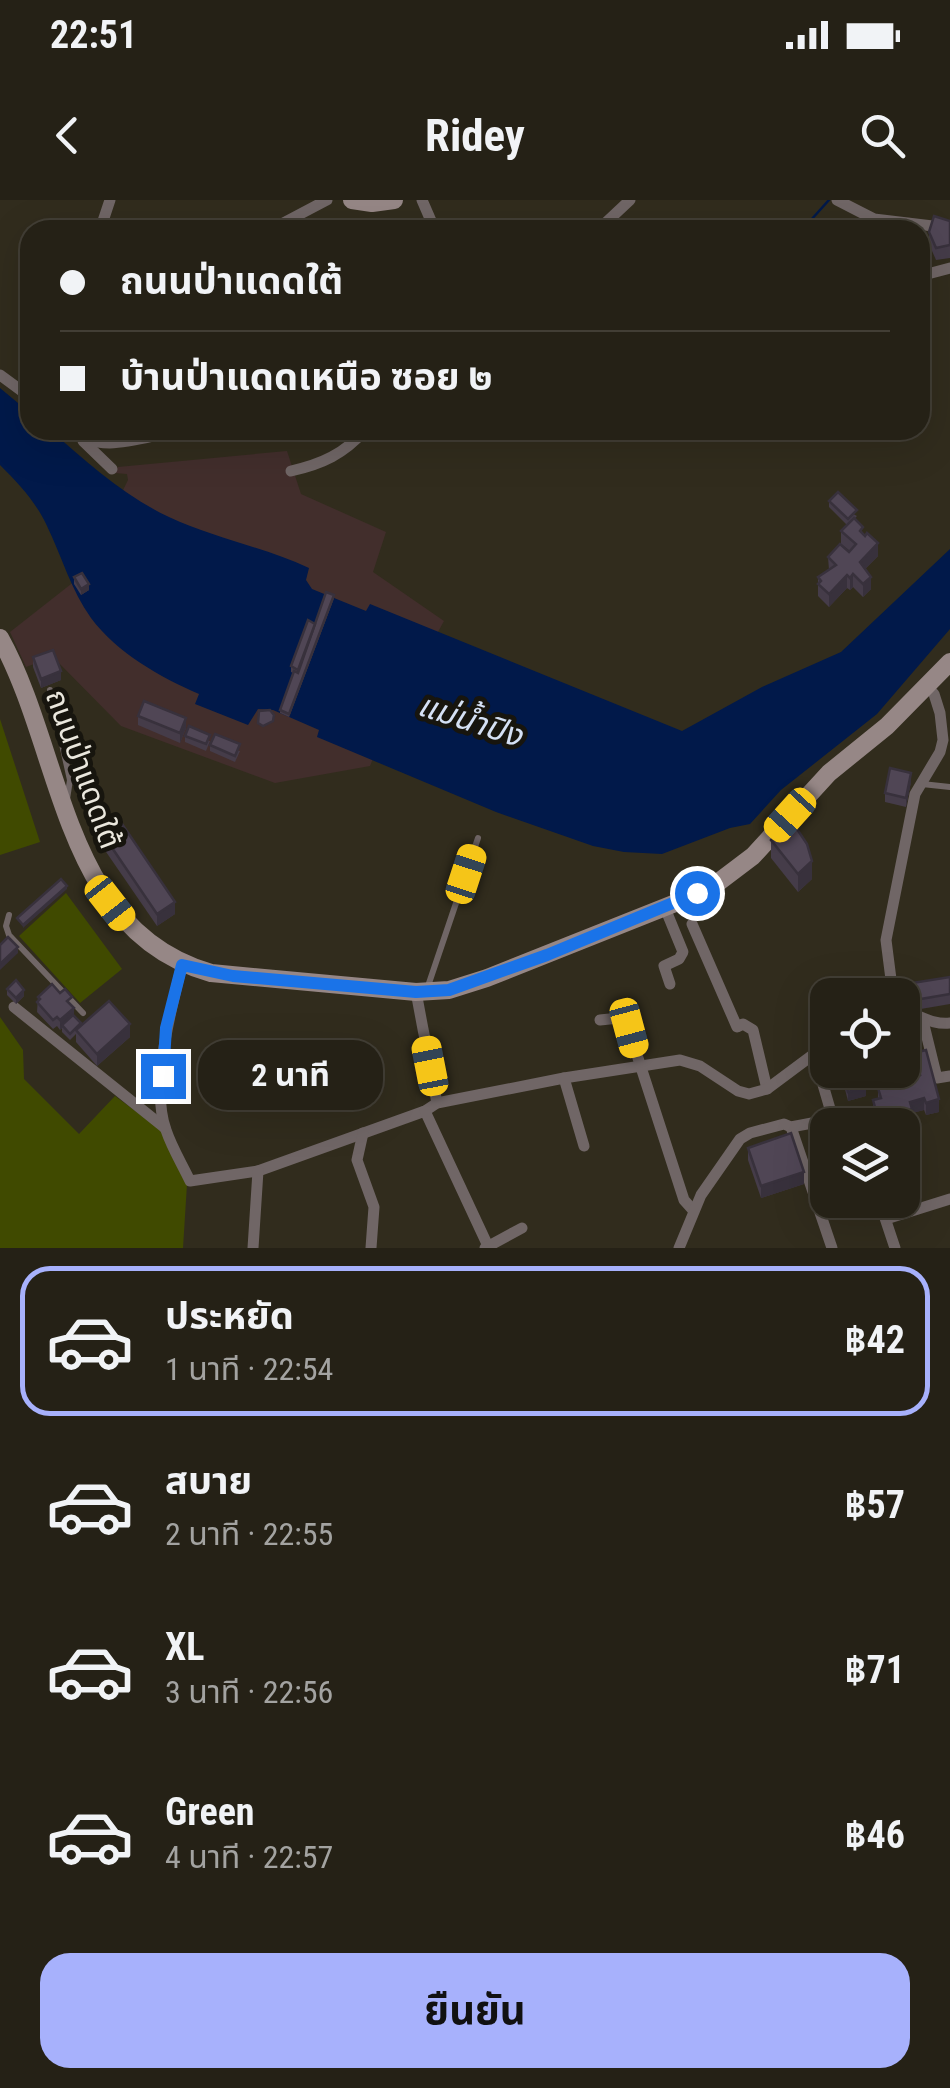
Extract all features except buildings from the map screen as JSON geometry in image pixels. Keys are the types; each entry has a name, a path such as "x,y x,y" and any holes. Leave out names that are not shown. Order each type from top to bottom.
{"street":[{"path":"286,220 312,204 327,200"},
{"path":"352,200 394,200"},
{"path":"609,220 630,200"},
{"path":"838,200 882,220"},
{"path":"82,440 105,445 132,440"},
{"path":"82,440 112,470"},
{"path":"291,471 342,453 355,440"},
{"name":"ถนนป่าแดดใต้","path":"0,638 6,662 22,680 81,854 110,903 133,932 182,965 210,973 421,992 468,985 666,908 716,884 753,856 830,773 887,726 950,662"},
{"path":"891,978 886,940 914,794 940,752 942,740 940,713 927,686"},
{"path":"666,908 683,952 680,958 664,966 670,984"},
{"path":"692,924 736,1027 742,1024 753,1030 766,1088"},
{"path":"182,965 164,1047 162,1106 165,1128 190,1181 258,1171 425,1111 437,1103 680,1060 700,1066 749,1094 766,1088 810,1057"},
{"path":"421,992 437,1103"},
{"path":"14,1007 165,1128"},
{"path":"920,1018 937,1078 950,1076"},
{"path":"600,1020 626,1021 684,1200 693,1210"},
{"path":"923,1021 950,1023"},
{"path":"564,1078 584,1146"},
{"path":"425,1111 487,1247 522,1228"},
{"path":"678,1248 693,1210 740,1139 750,1132 810,1124"},
{"path":"788,1125 832,1248"},
{"path":"363,1133 357,1160 374,1207 370,1248"},
{"path":"253,1248 258,1171"},
{"path":"895,1248 886,1220 950,1199"}],"lane":[{"path":"50,690 70,780 66,810"},
{"path":"920,784 950,788"},
{"path":"421,992 478,838"},
{"path":"9,916 6,926 10,934 83,1013"}],"shaded area":[{"path":"287,451 301,494 386,532 373,572 444,621 386,726 370,766 275,783 121,726 53,657 26,667 10,632 80,577 128,480 127,474 115,473 118,467"}],"green space":[{"path":"0,719 40,842 0,855"},
{"path":"66,893 122,969 80,1003 19,936"},
{"path":"0,1017 23,1050 24,1079 79,1134 115,1096 161,1130 187,1184 183,1248 0,1248"}],"water":[{"name":"แม่น้ำปิง","path":"0,388 20,405 20,440 62,440 107,478 169,517 309,568 306,580 312,589 366,611 370,604 682,731 762,687 841,652 950,549 950,629 877,714 781,790 750,824 662,854 624,852 593,846 496,812 317,737 319,730 273,710 258,709 248,725 195,704 199,694 126,653 91,618 43,517 0,465"}],"waterway":[{"path":"811,220 829,200"}],"route":[{"path":"163,1076 166,1028 182,965 233,976 416,992 449,990 547,955 697,893"}]}
